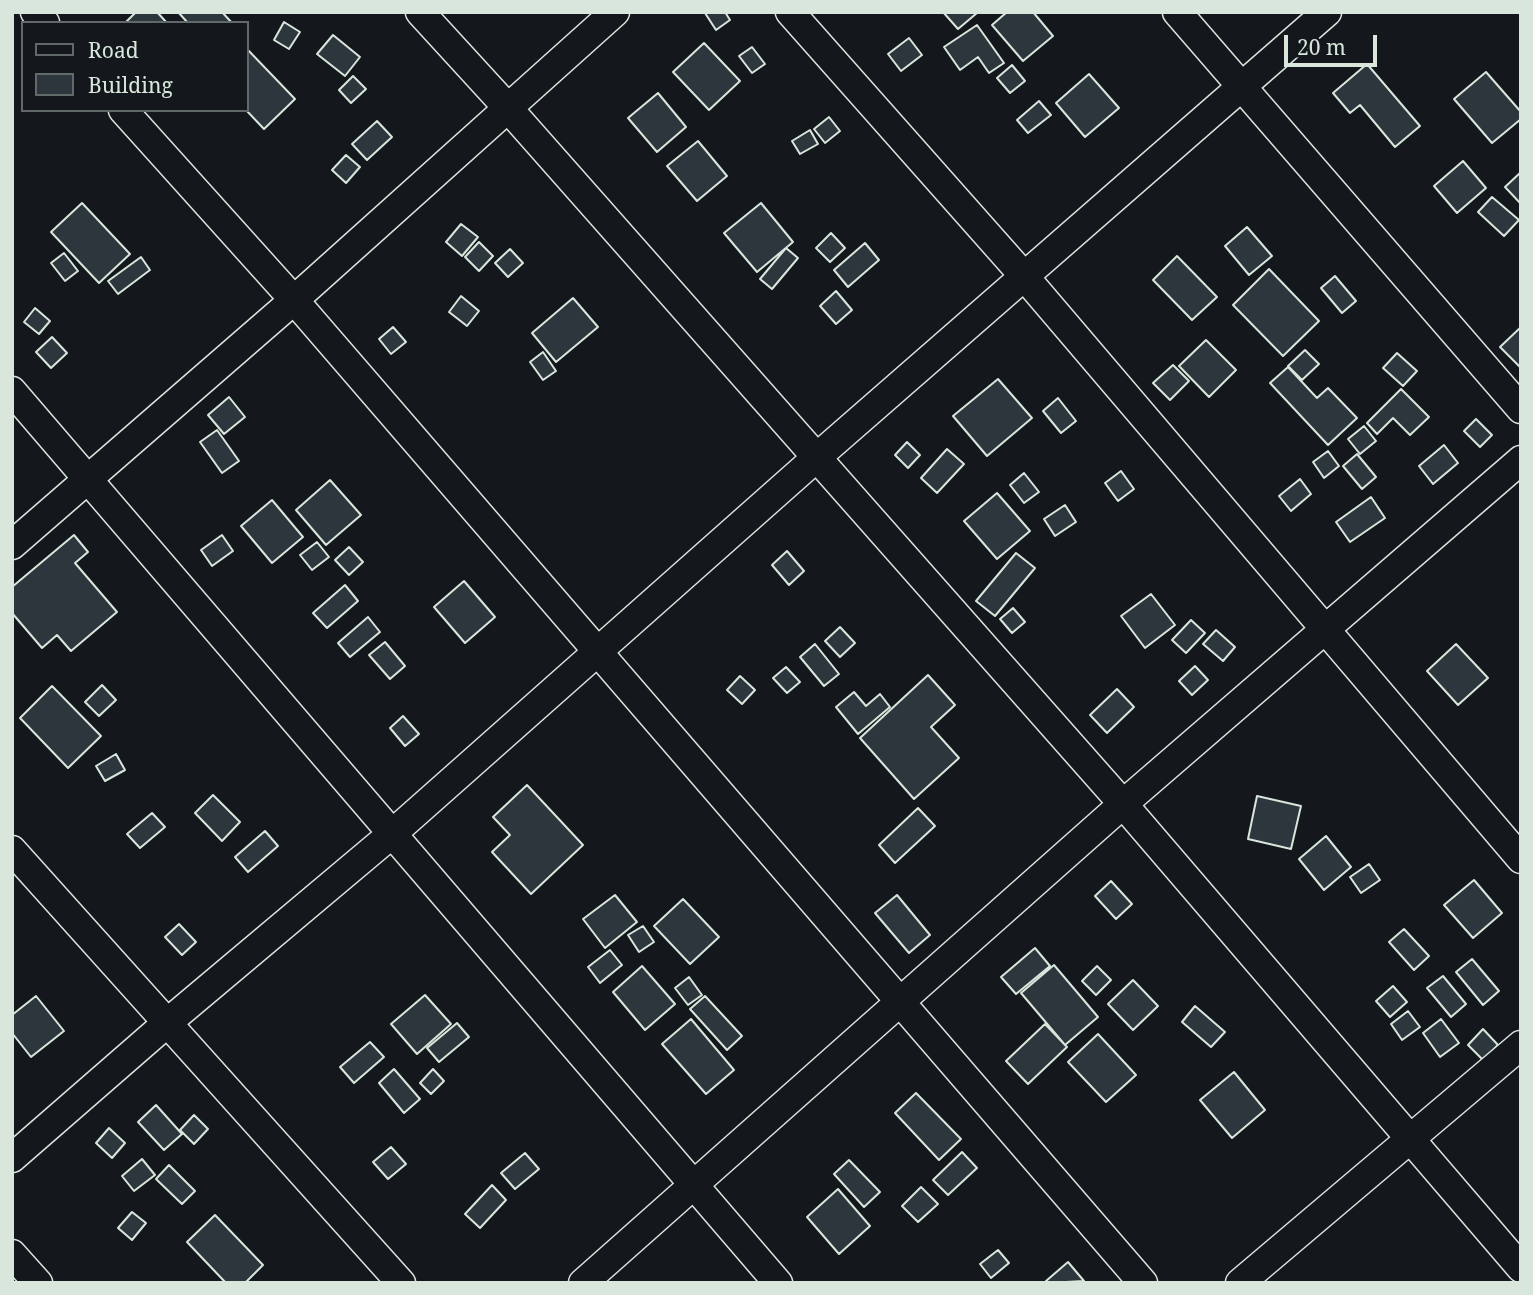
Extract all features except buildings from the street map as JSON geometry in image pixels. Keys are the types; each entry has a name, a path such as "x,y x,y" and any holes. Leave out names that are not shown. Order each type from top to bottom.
{"street":[{"path":"420,12 1123,804 1521,1268"},
{"path":"12,545 294,300 615,12"},
{"path":"790,12 1024,276 1521,859"},
{"path":"1177,12 1521,409"},
{"path":"12,1158 167,1023 393,833 816,458 1327,12"},
{"path":"126,112 294,300 1143,1283"},
{"path":"12,391 778,1283"},
{"path":"583,1283 1123,804 1521,460"},
{"path":"12,850 401,1283"},
{"path":"1240,1283 1521,1045"},
{"path":"12,1254 37,1283"}]}
